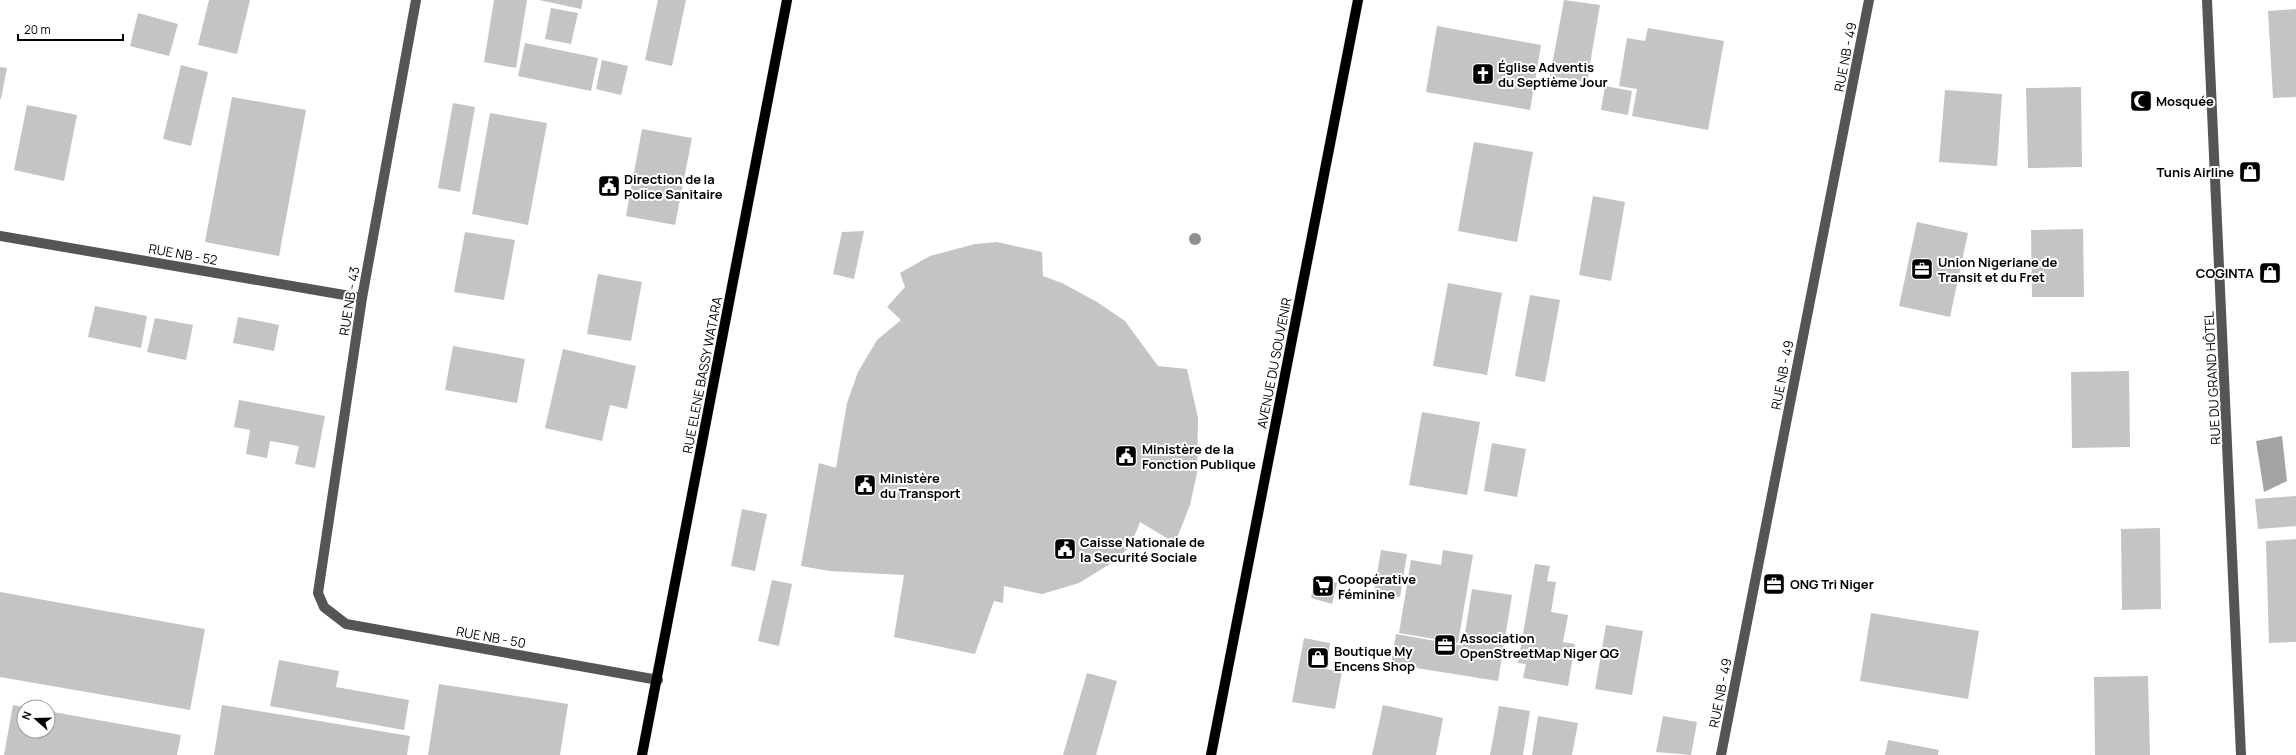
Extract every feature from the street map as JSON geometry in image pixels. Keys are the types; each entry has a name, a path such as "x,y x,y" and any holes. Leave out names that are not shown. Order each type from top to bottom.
{"main road":[{"name":"RUE ELENE BASSY WATARA","path":"642,755 658,680 787,0"},
{"name":"AVENUE DU SOUVENIR","path":"1211,755 1358,0"}],"street":[{"name":"RUE NB - 43","path":"324,607 318,593 362,298 416,0"},
{"name":"RUE NB - 49","path":"1721,755 1870,0"},
{"name":"RUE DU GRAND HÔTEL","path":"2207,0 2241,755"},
{"name":"RUE NB - 52","path":"0,236 362,298"},
{"name":"RUE NB - 50","path":"324,607 346,624 658,680"}],"shaded area":[{"path":"2282,436 2287,481 2264,492 2256,441"}],"building":[{"path":"209,0 250,0 237,54 198,45"},
{"path":"494,0 527,0 516,68 484,62"},
{"path":"539,0 583,0 581,9"},
{"path":"658,0 686,0 672,66 645,60"},
{"path":"1564,0 1600,5 1587,82 1550,76"},
{"path":"551,8 578,13 571,44 545,39"},
{"path":"2296,9 2296,97 2273,98 2268,11"},
{"path":"138,13 178,24 169,56 130,46"},
{"path":"1437,26 1541,45 1530,110 1426,92"},
{"path":"1648,28 1724,41 1708,130 1632,116 1637,89 1619,86 1627,38 1645,41"},
{"path":"525,43 598,58 591,91 518,76"},
{"path":"602,60 628,66 621,95 596,89"},
{"path":"181,65 208,72 191,146 163,139"},
{"path":"0,67 7,68 1,99 0,99"},
{"path":"1605,86 1632,91 1628,115 1601,110"},
{"path":"2081,87 2082,167 2028,168 2026,88"},
{"path":"1945,90 2002,94 1997,166 1939,162"},
{"path":"232,97 306,110 279,256 205,242"},
{"path":"453,103 475,107 460,192 438,188"},
{"path":"27,105 77,115 64,181 14,170"},
{"path":"490,113 547,123 528,225 472,214"},
{"path":"642,129 692,138 675,225 626,216"},
{"path":"1474,142 1533,152 1517,242 1458,231"},
{"path":"1593,196 1625,202 1611,281 1579,275"},
{"path":"1917,222 1968,233 1950,317 1899,306"},
{"path":"2083,229 2084,297 2032,297 2031,230"},
{"path":"864,231 854,279 833,274 842,232"},
{"path":"465,232 515,240 504,300 454,292"},
{"path":"997,242 1042,252 1043,276 1062,283 1097,302 1125,321 1158,366 1187,369 1198,418 1197,473 1190,505 1175,543 1140,522 1130,547 1110,564 1079,583 1042,594 1004,586 1003,603 994,601 975,654 894,637 904,575 829,571 801,566 819,463 836,468 847,403 858,372 877,340 901,320 887,307 905,287 900,273 930,256 975,244"},
{"path":"598,274 642,282 631,341 587,334"},
{"path":"1448,283 1502,293 1487,375 1433,366"},
{"path":"1530,295 1560,300 1545,382 1515,376"},
{"path":"95,306 147,316 141,348 88,337"},
{"path":"238,317 279,325 274,351 233,343"},
{"path":"155,318 193,325 186,360 147,352"},
{"path":"453,346 525,359 517,403 445,390"},
{"path":"563,349 636,366 627,409 610,405 602,441 545,428"},
{"path":"2129,371 2130,447 2072,448 2071,372"},
{"path":"239,400 325,416 315,468 295,464 299,446 270,441 267,458 246,454 250,430 234,427"},
{"path":"1422,412 1480,422 1467,495 1409,485"},
{"path":"1492,443 1526,449 1517,497 1484,491"},
{"path":"2296,496 2296,526 2258,529 2255,499"},
{"path":"742,509 767,514 755,571 731,566"},
{"path":"2160,528 2161,609 2122,610 2121,529"},
{"path":"2296,539 2296,642 2269,643 2266,541"},
{"path":"1381,550 1407,554 1400,597 1374,593"},
{"path":"1443,550 1473,555 1458,643 1399,633 1411,560 1441,565"},
{"path":"1535,564 1550,566 1547,581 1556,582 1551,612 1568,615 1563,642 1575,644 1568,686 1523,678 1526,664 1518,663"},
{"path":"1315,578 1337,583 1332,604 1311,598"},
{"path":"772,580 792,584 779,646 758,641"},
{"path":"1472,589 1512,595 1498,681 1391,664 1396,634 1463,646"},
{"path":"0,592 205,629 190,710 0,677"},
{"path":"1871,613 1979,631 1968,699 1860,681"},
{"path":"1606,625 1643,631 1632,695 1595,689"},
{"path":"1304,638 1330,643 1326,669 1342,672 1335,709 1292,702"},
{"path":"279,660 339,671 336,687 409,700 404,730 270,706"},
{"path":"1087,673 1117,681 1096,755 1063,755"},
{"path":"2148,676 2150,755 2095,755 2094,677"},
{"path":"439,684 568,704 560,755 428,755"},
{"path":"13,705 16,706 16,739 56,739 56,712 181,735 177,755 4,755"},
{"path":"222,705 410,736 407,755 214,755"},
{"path":"1383,705 1443,718 1436,755 1372,755"},
{"path":"1499,706 1530,711 1523,755 1490,755"},
{"path":"1538,716 1578,723 1572,755 1532,755"},
{"path":"1663,716 1697,722 1691,755 1656,752"},
{"path":"1888,740 1939,750 1938,755 1885,755"}],"place":[{"name":"Église Adventis du Septième Jour","path":"1483,74"},
{"name":"Mosquée","path":"2141,101"},
{"name":"Tunis Airline","path":"2250,172"},
{"name":"Direction de la Police Sanitaire","path":"609,186"},
{"name":"Union Nigeriane de Transit et du Fret","path":"1922,269"},
{"name":"COGINTA","path":"2270,273"},
{"name":"Ministère de la Fonction Publique","path":"1126,456"},
{"name":"Ministère du Transport","path":"865,485"},
{"name":"Caisse Nationale de la Securité Sociale","path":"1065,549"},
{"name":"ONG Tri Niger","path":"1774,584"},
{"name":"Coopérative Féminine","path":"1323,586"},
{"name":"Association OpenStreetMap Niger QG","path":"1445,645"},
{"name":"Boutique My Encens Shop","path":"1318,658"}]}
